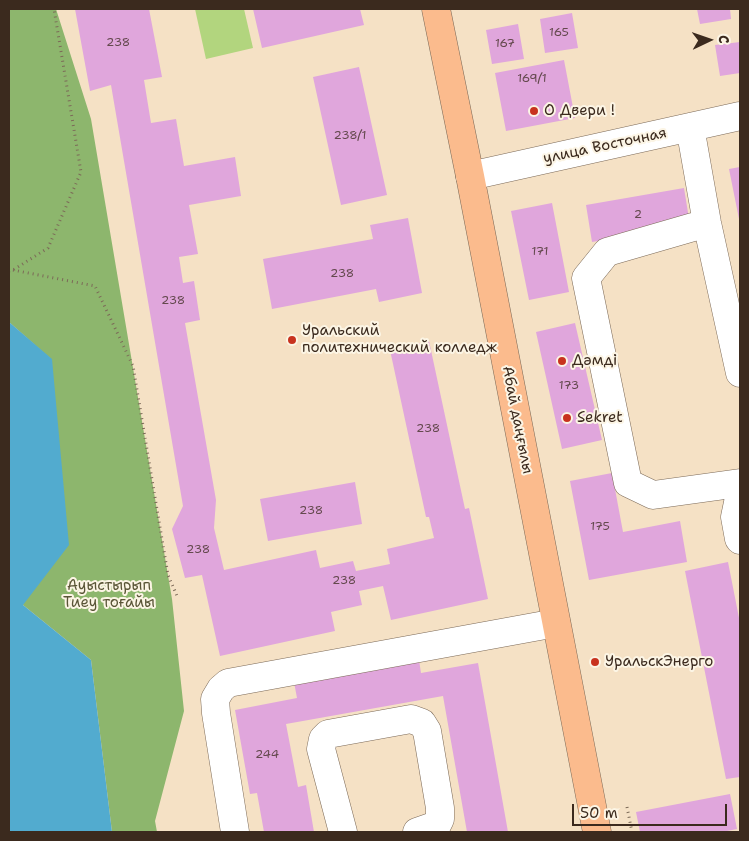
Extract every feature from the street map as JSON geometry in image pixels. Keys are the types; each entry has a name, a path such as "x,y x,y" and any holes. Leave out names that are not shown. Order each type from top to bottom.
{"main road":[{"name":"Абай даңғылы","path":"436,9 597,832"}],"street":[{"name":"улица Восточная","path":"470,176 740,116"},
{"path":"690,127 707,223 740,373"},
{"path":"707,223 607,252 586,278 628,483 653,495 740,483"},
{"path":"740,493 736,517 740,540"},
{"path":"235,832 215,699 221,689 228,684 556,623"},
{"path":"344,832 320,749 323,739 328,734 412,719 422,723 427,730 440,808 440,819 437,825 417,832"}],"path":[{"path":"11,270 48,248 81,172 54,9"},
{"path":"11,270 95,286 133,366 168,575 178,598"},
{"path":"627,806 632,832"}],"green space":[{"name":"Ауыстырып Тиеу тоғайы","path":"9,9 56,9 91,119 172,599 184,711 155,821 157,832 112,832 91,660 23,605 52,360 9,322"},
{"path":"195,9 244,9 253,48 206,59"}],"water":[{"path":"9,322 52,359 69,545 23,605 91,660 112,832 9,832"}],"building":[{"path":"75,9 149,9 162,77 144,80 151,123 176,119 184,166 235,157 241,196 189,205 198,254 179,257 183,283 194,281 200,320 185,323 216,500 214,528 224,570 316,550 320,568 353,561 356,571 390,564 387,549 434,538 429,517 426,517 390,350 429,341 465,509 469,508 488,599 391,620 383,586 359,591 362,605 331,612 335,631 220,656 202,575 185,578 172,529 183,506 111,85 90,91"},
{"path":"253,9 360,9 364,25 262,48"},
{"path":"697,9 730,9 731,19 700,24"},
{"path":"572,13 578,48 545,53 540,19"},
{"path":"518,24 524,59 492,64 486,30"},
{"path":"740,42 740,73 720,76 715,45"},
{"path":"564,60 575,118 506,131 495,73"},
{"path":"359,67 387,195 341,205 313,77"},
{"path":"740,167 740,219 739,219 729,169"},
{"path":"684,188 690,225 592,242 586,205"},
{"path":"552,203 569,292 529,300 511,211"},
{"path":"408,218 422,293 379,302 376,289 272,309 263,259 373,239 370,225"},
{"path":"575,323 602,440 562,449 536,332"},
{"path":"612,473 623,532 680,521 687,562 589,580 570,481"},
{"path":"355,482 362,524 268,541 260,499"},
{"path":"728,562 740,623 740,777 726,779 685,571"},
{"path":"419,660 421,673 478,663 508,832 467,832 443,696 286,724 298,787 306,785 314,832 264,832 257,793 250,794 235,710 297,698 294,682"},
{"path":"730,794 737,829 722,832 640,832 636,812"}],"place":[{"name":"О Двери !","path":"534,111"},
{"name":"Уральский политехнический колледж","path":"292,340"},
{"name":"Дəмді","path":"562,361"},
{"name":"Sekret","path":"567,418"},
{"name":"УральскЭнерго","path":"595,662"}]}
